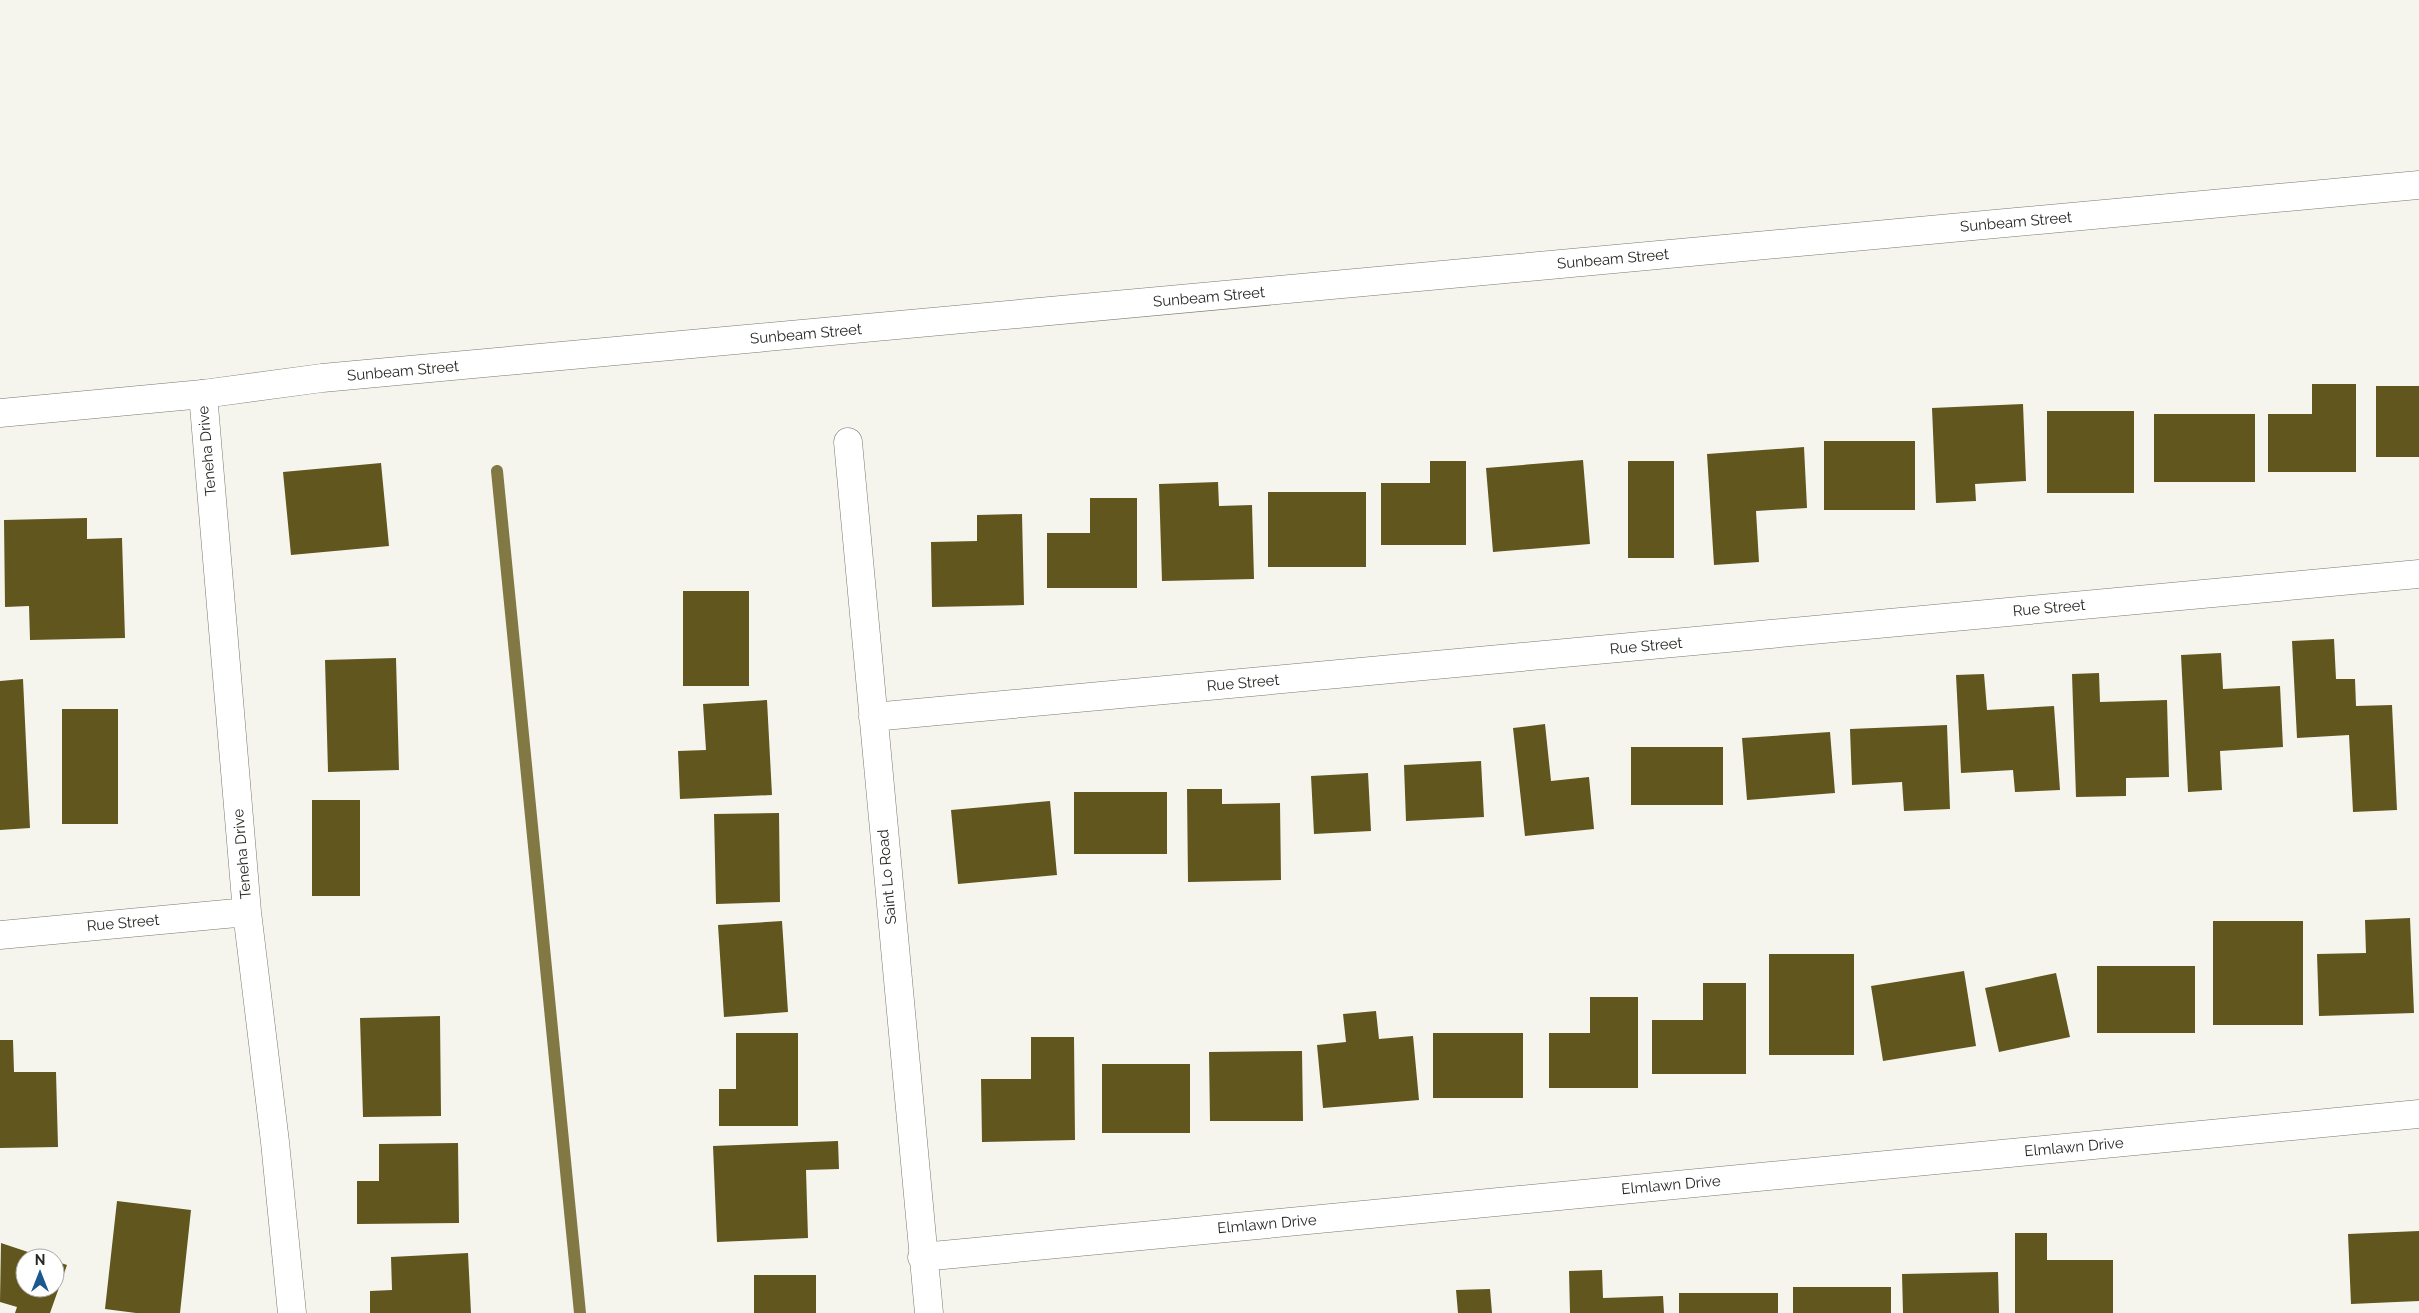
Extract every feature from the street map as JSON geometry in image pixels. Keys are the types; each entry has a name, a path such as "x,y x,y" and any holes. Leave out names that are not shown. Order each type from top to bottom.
{"street":[{"name":"Sunbeam Street","path":"0,413 203,394 342,376 2419,185"},
{"name":"Teneha Drive","path":"203,394 247,912 275,1142 292,1313"},
{"name":"Saint Lo Road","path":"848,442 922,1257 929,1313"},
{"name":"Rue Street","path":"873,717 2419,574"},
{"name":"Rue Street","path":"0,935 247,912"},
{"name":"Elmlawn Drive","path":"922,1257 2419,1114"}],"building":[{"path":"2312,384 2356,384 2356,472 2268,472 2268,414 2312,414"},
{"path":"2376,386 2419,386 2419,457 2376,457"},
{"path":"2023,404 2026,481 1975,484 1976,501 1936,503 1932,408"},
{"path":"2047,411 2134,411 2134,493 2047,493"},
{"path":"2154,414 2255,414 2255,482 2154,482"},
{"path":"1824,441 1915,441 1915,510 1824,510"},
{"path":"1804,447 1807,508 1756,511 1759,562 1714,565 1707,454"},
{"path":"1583,460 1590,544 1493,552 1486,468"},
{"path":"1430,461 1466,461 1466,545 1381,545 1381,483 1430,483"},
{"path":"1628,461 1674,461 1674,558 1628,558"},
{"path":"381,463 389,546 291,555 283,472"},
{"path":"1218,482 1219,506 1252,505 1254,579 1162,581 1159,484"},
{"path":"1268,492 1366,492 1366,567 1268,567"},
{"path":"1090,498 1137,498 1137,588 1047,588 1047,533 1090,533"},
{"path":"1022,514 1024,605 932,607 931,542 977,541 977,515"},
{"path":"87,518 87,539 122,538 125,638 30,640 29,606 5,607 4,520"},
{"path":"683,591 749,591 749,686 683,686"},
{"path":"2334,639 2336,679 2355,679 2356,706 2392,705 2397,810 2353,812 2349,735 2297,738 2292,641"},
{"path":"2221,653 2223,689 2280,686 2283,747 2220,751 2222,790 2188,792 2181,655"},
{"path":"396,658 399,770 328,772 325,660"},
{"path":"2099,673 2100,702 2167,700 2169,777 2126,778 2126,796 2076,797 2072,674"},
{"path":"1984,674 1987,710 2054,706 2060,790 2015,792 2013,770 1961,773 1956,675"},
{"path":"23,679 30,828 0,830 0,681"},
{"path":"767,700 772,795 680,799 678,751 706,750 703,704"},
{"path":"62,709 118,709 118,824 62,824"},
{"path":"1545,724 1551,781 1589,777 1594,829 1525,836 1513,728"},
{"path":"1947,725 1950,809 1904,811 1902,782 1852,785 1850,729"},
{"path":"1830,732 1835,793 1747,800 1742,738"},
{"path":"1631,747 1723,747 1723,805 1631,805"},
{"path":"1481,761 1484,817 1406,821 1404,765"},
{"path":"1368,773 1371,831 1314,834 1311,776"},
{"path":"1187,789 1222,789 1222,804 1280,803 1281,880 1188,882"},
{"path":"1074,792 1167,792 1167,854 1074,854"},
{"path":"312,800 360,800 360,896 312,896"},
{"path":"1050,801 1057,875 958,884 951,810"},
{"path":"779,813 780,902 716,904 714,814"},
{"path":"2410,918 2414,1013 2319,1016 2317,954 2366,953 2365,920"},
{"path":"782,921 788,1012 724,1017 718,925"},
{"path":"2213,921 2303,921 2303,1025 2213,1025"},
{"path":"1769,954 1854,954 1854,1055 1769,1055"},
{"path":"2097,966 2195,966 2195,1033 2097,1033"},
{"path":"1964,971 1976,1046 1883,1061 1871,986"},
{"path":"2056,973 2070,1037 1999,1052 1985,988"},
{"path":"1703,983 1746,983 1746,1074 1652,1074 1652,1020 1703,1020"},
{"path":"1590,997 1638,997 1638,1088 1549,1088 1549,1033 1590,1033"},
{"path":"1376,1011 1379,1039 1413,1036 1419,1100 1323,1108 1317,1045 1346,1042 1343,1014"},
{"path":"440,1016 441,1116 363,1117 360,1018"},
{"path":"736,1033 798,1033 798,1126 719,1126 719,1089 736,1089"},
{"path":"1433,1033 1523,1033 1523,1098 1433,1098"},
{"path":"1031,1037 1074,1037 1075,1140 982,1142 981,1079 1031,1079"},
{"path":"0,1040 13,1040 14,1072 56,1072 58,1147 0,1148"},
{"path":"1302,1051 1303,1121 1210,1121 1209,1052"},
{"path":"1102,1064 1190,1064 1190,1133 1102,1133"},
{"path":"838,1141 839,1169 806,1170 808,1238 717,1242 713,1146"},
{"path":"458,1143 459,1223 357,1224 357,1181 379,1181 379,1144"},
{"path":"117,1201 191,1210 180,1313 136,1313 105,1309"},
{"path":"2419,1231 2419,1301 2351,1304 2348,1234"},
{"path":"2015,1233 2047,1233 2047,1260 2113,1260 2113,1313 2015,1313"},
{"path":"1,1243 16,1248 15,1298 55,1298 50,1313 15,1313 17,1307 0,1302"},
{"path":"468,1253 471,1313 370,1313 370,1291 392,1290 391,1257"},
{"path":"1602,1270 1603,1298 1663,1296 1664,1313 1570,1313 1569,1271"},
{"path":"1998,1272 1999,1313 1903,1313 1902,1274"},
{"path":"754,1275 816,1275 816,1313 754,1313"},
{"path":"1793,1287 1891,1287 1891,1313 1793,1313"},
{"path":"1490,1289 1492,1313 1458,1313 1456,1290"},
{"path":"1679,1293 1778,1293 1778,1313 1679,1313"}],"waterway":[{"path":"497,471 580,1313"}]}
